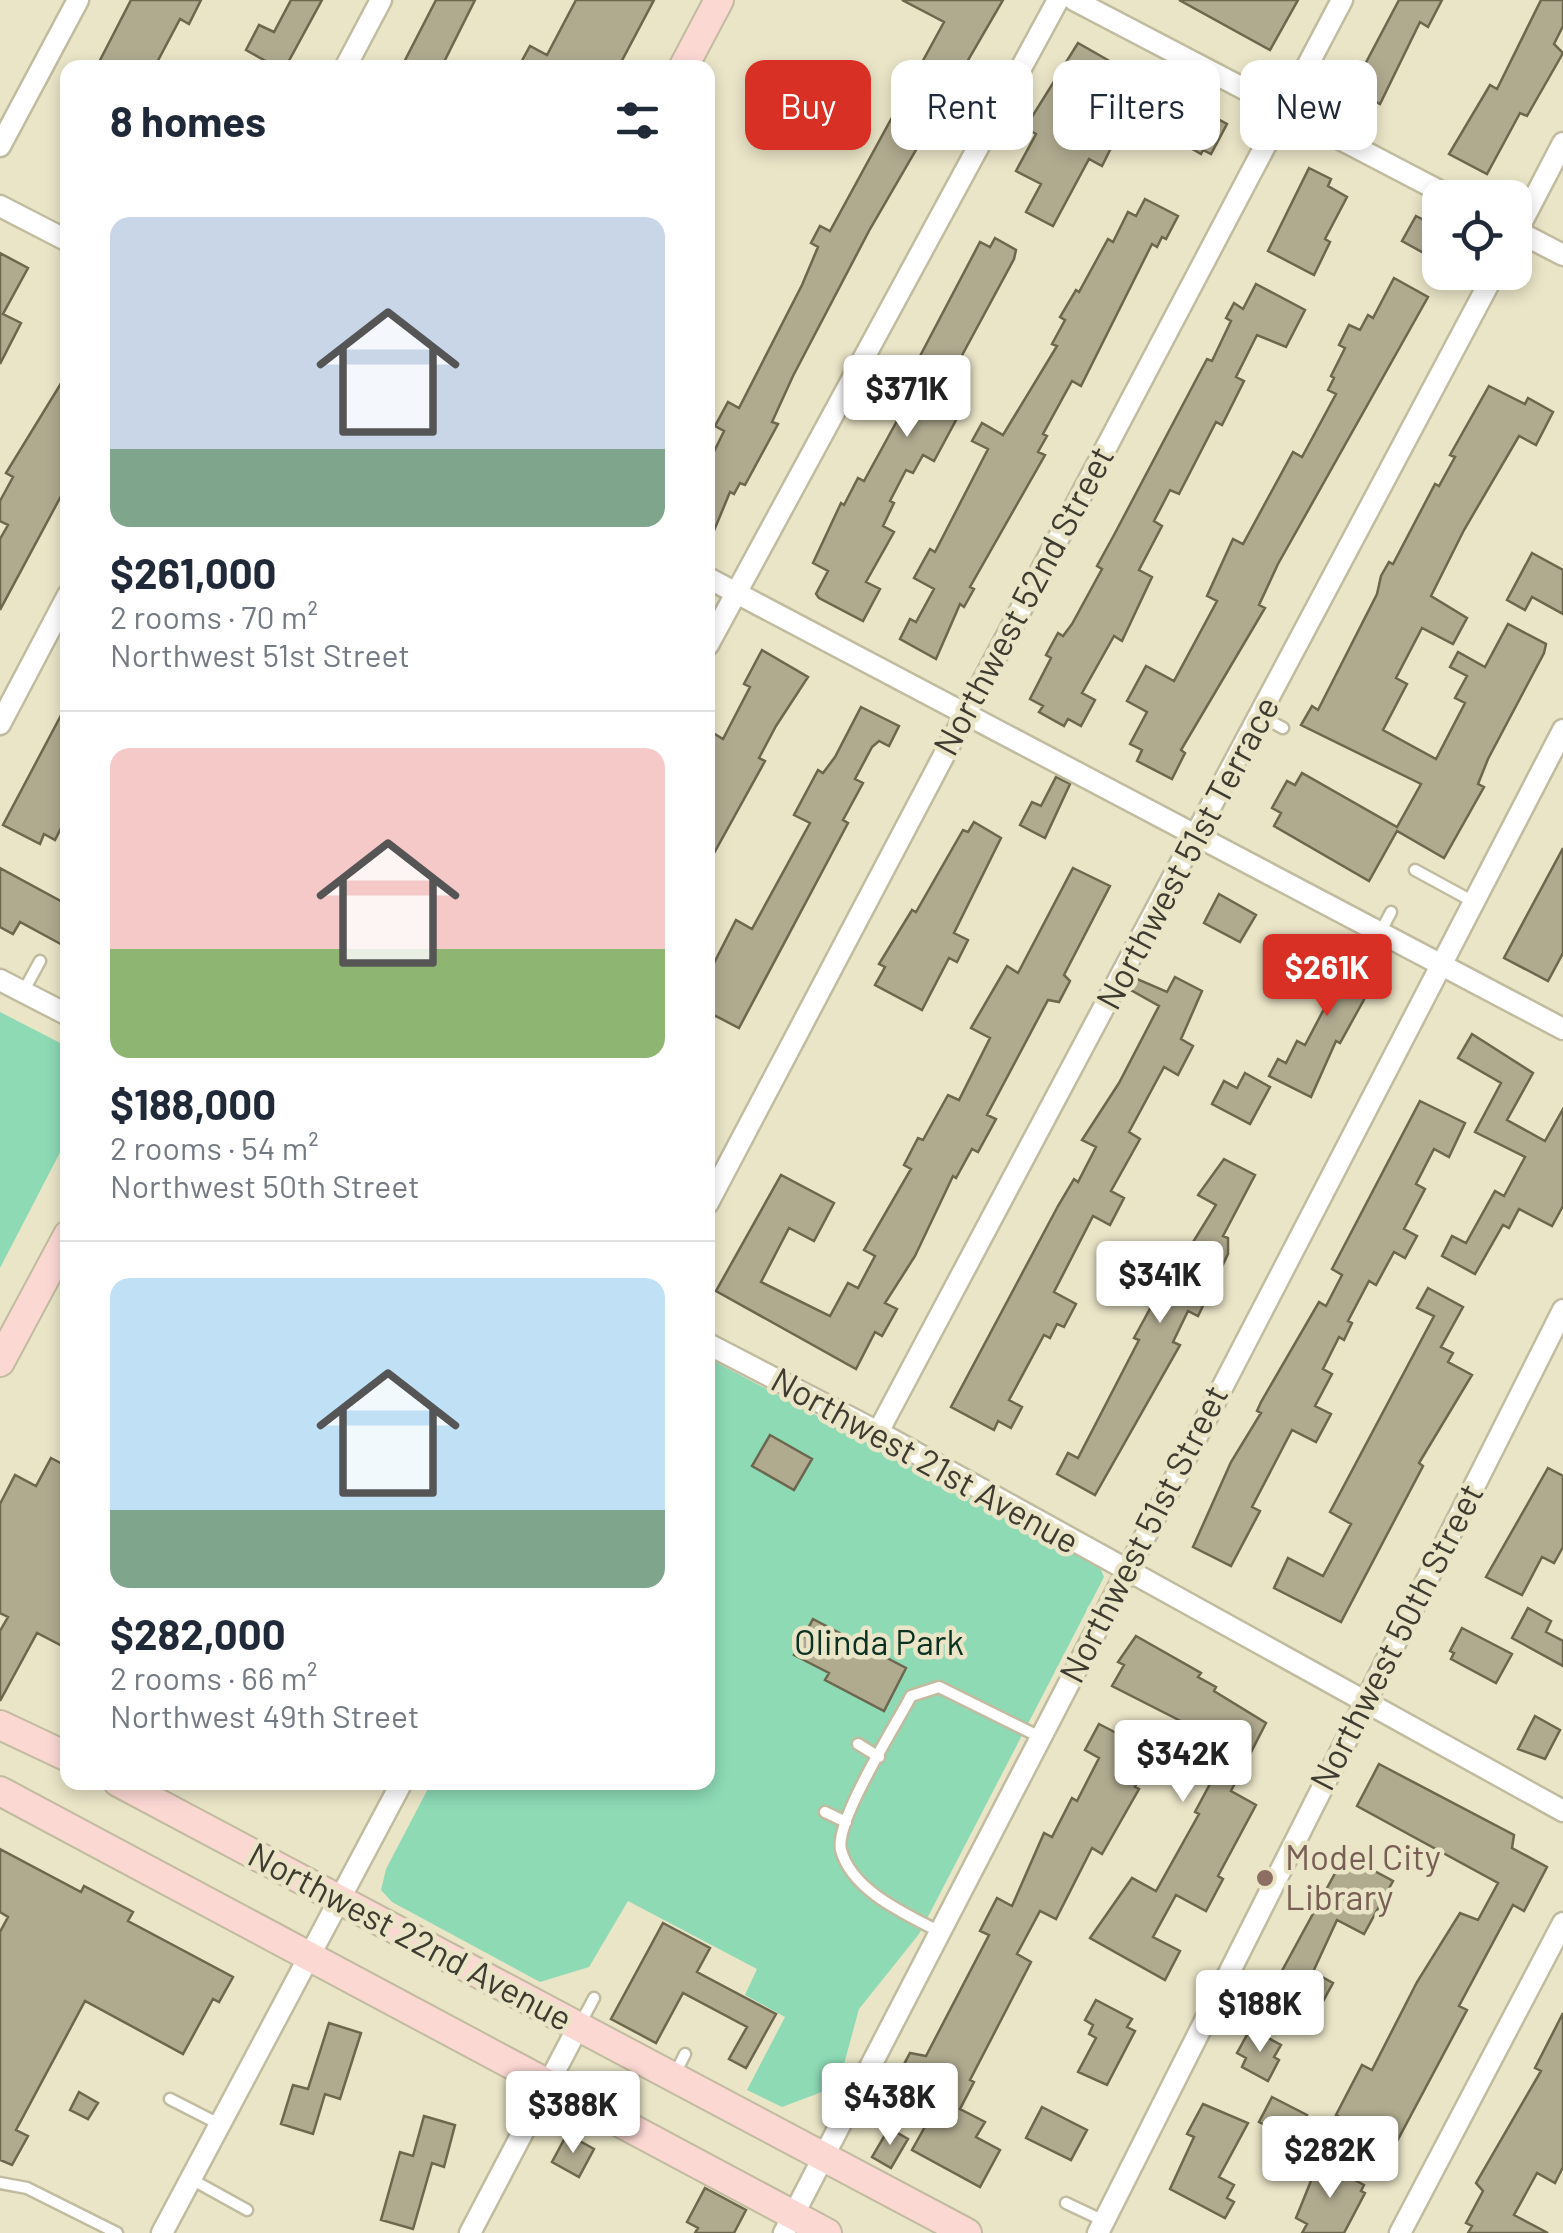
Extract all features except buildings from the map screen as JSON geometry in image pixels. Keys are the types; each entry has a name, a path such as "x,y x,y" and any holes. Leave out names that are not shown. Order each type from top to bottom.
{"main road":[{"path":"687,60 716,1"},
{"path":"0,1362 60,1250"},
{"path":"0,1725 60,1753"},
{"name":"Northwest 22nd Avenue","path":"133,1790 578,2027 679,2066 824,2158 967,2233"},
{"name":"Northwest 22nd Avenue","path":"0,1791 548,2086 789,2224 827,2233"}],"street":[{"path":"0,146 78,0"},
{"path":"349,60 381,0"},
{"path":"715,633 1058,0"},
{"path":"1074,0 1240,88"},
{"name":"Northwest 52nd Street","path":"1311,60 1342,0"},
{"path":"1532,202 1563,143"},
{"name":"Northwest 52nd Street","path":"715,1190 1263,150"},
{"path":"1359,150 1422,182"},
{"path":"0,206 60,237"},
{"path":"1532,240 1563,256"},
{"name":"Northwest 51st Terrace","path":"878,1432 1485,290"},
{"path":"715,582 1563,1029"},
{"path":"0,724 60,611"},
{"name":"Northwest 51st Street","path":"789,2224 1438,964 1563,730"},
{"path":"0,980 60,1011"},
{"name":"Northwest 50th Street","path":"1101,2227 1563,1310"},
{"name":"Northwest 21st Avenue","path":"715,1348 878,1432 1362,1704 1563,1811"},
{"path":"162,2233 398,1790"},
{"path":"1400,2233 1563,1922"},
{"path":"470,2233 578,2027"}],"lane":[{"path":"1260,716 1283,728"},
{"path":"1415,870 1472,900"},
{"path":"1380,933 1391,912"},
{"path":"23,992 40,961"},
{"path":"940,1932 883,1901 848,1866 840,1846 846,1822 879,1756 910,1696 938,1687 1040,1737"},
{"path":"858,1744 879,1756"},
{"path":"825,1812 846,1822"},
{"path":"578,2027 594,1998"},
{"path":"170,2099 220,2125"},
{"path":"191,2179 247,2210"},
{"path":"0,2183 27,2188 116,2233"},
{"path":"1066,2202 1101,2227"}],"green space":[{"path":"0,1012 60,1043 60,1152 0,1268"},
{"name":"Olinda Park","path":"715,1362 1099,1565 1104,1577 919,1934 859,2009 844,2064 827,2090 782,2107 747,2090 785,2017 745,1995 757,1969 628,1901 589,1967 540,1982 392,1902 381,1890 386,1869 427,1790 715,1790"}],"place":[{"name":"Model City Library","path":"1265,1878"}]}
